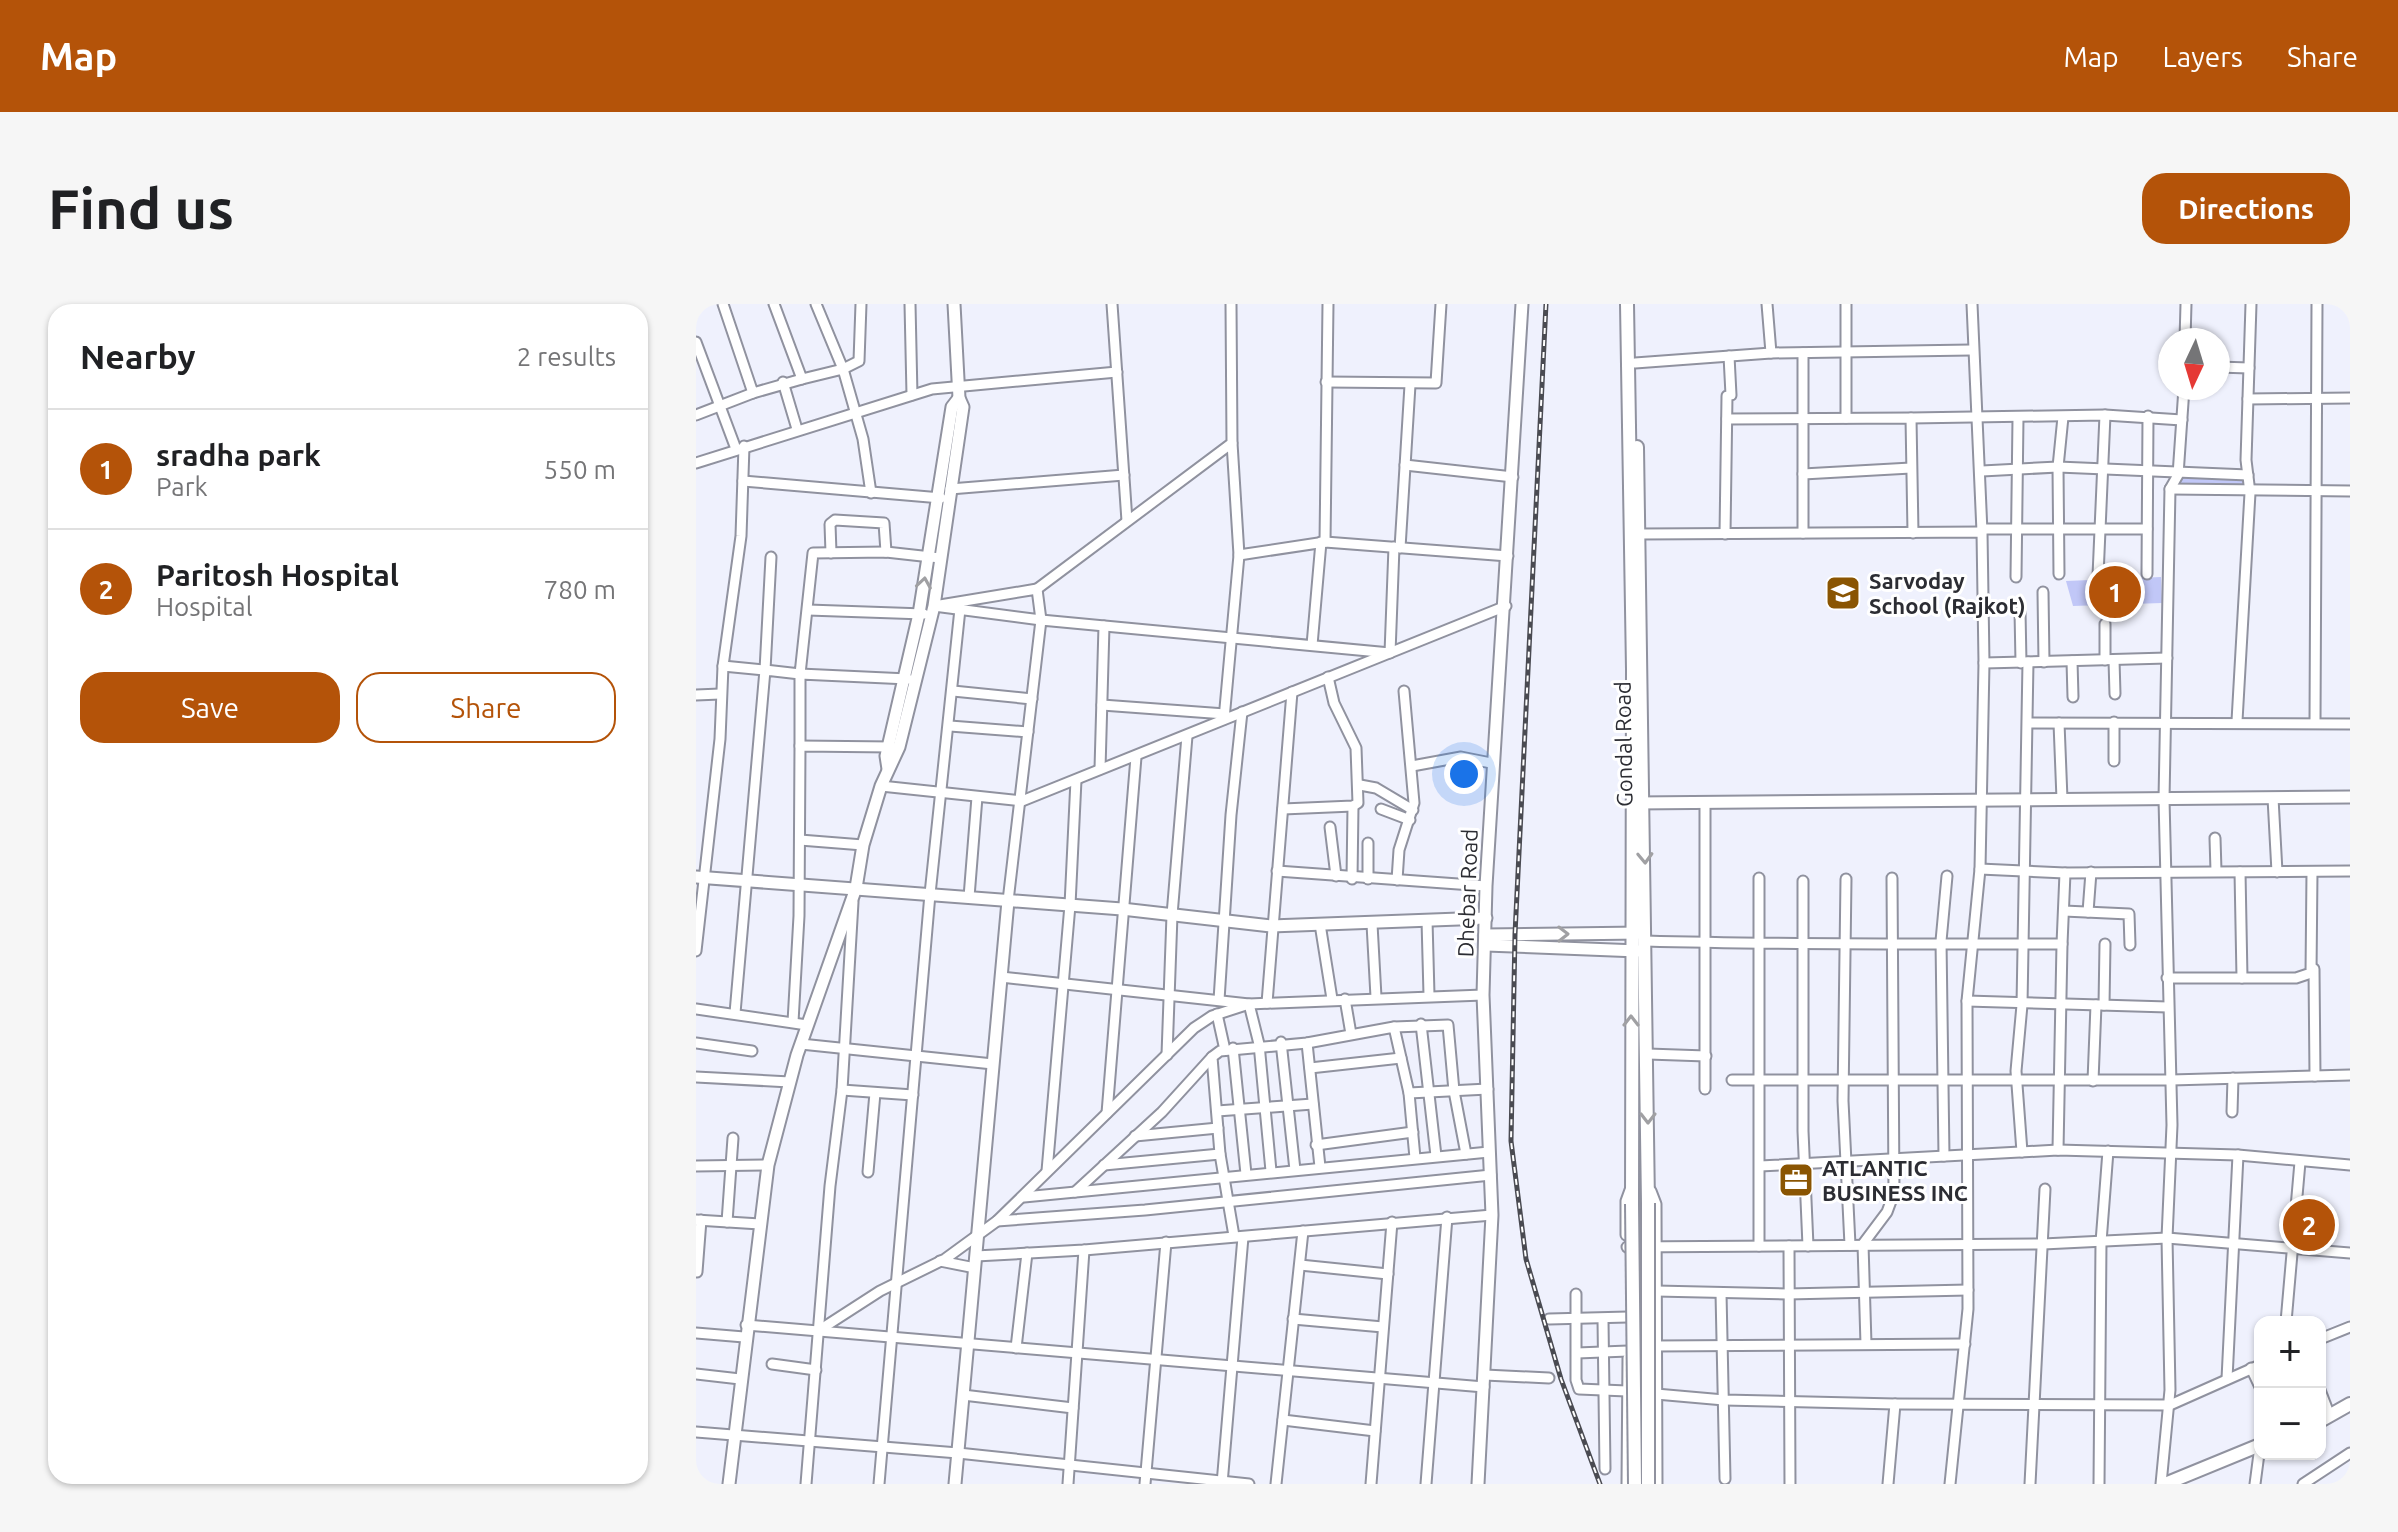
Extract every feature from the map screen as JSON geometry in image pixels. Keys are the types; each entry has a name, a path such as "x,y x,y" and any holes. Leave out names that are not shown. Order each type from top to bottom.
{"main road":[{"name":"Gondal Road","path":"1627,304 1637,803 1647,941 1648,1484"},
{"name":"Gondal Road","path":"1635,1484 1631,933 1637,803 1641,534 1636,304"},
{"path":"2329,1417 2350,1404"},
{"path":"2329,1417 2350,1410"},
{"path":"2163,1484 2254,1447"}],"street":[{"path":"723,304 753,393"},
{"path":"774,304 802,379"},
{"path":"816,304 843,369 856,413 871,493"},
{"path":"696,415 783,382 843,369 859,361 861,304"},
{"path":"910,304 912,395"},
{"path":"806,1484 842,1090 854,893 863,845 888,769 928,612 934,557 963,407 959,391 954,304"},
{"path":"1112,304 1127,521"},
{"path":"1224,717 1239,555 1232,443 1231,304"},
{"path":"1312,645 1323,542 1328,304"},
{"path":"1326,382 1432,385 1439,378 1441,304"},
{"name":"Dhebar Road","path":"1478,1484 1492,1215 1483,995 1486,886 1491,763 1506,606 1522,304"},
{"path":"1767,304 1771,353"},
{"path":"1846,304 1846,418"},
{"path":"1950,1484 1961,1403 1968,1290 1967,1001 1980,869 1984,663 1982,471 1975,417 1972,304"},
{"path":"2185,328 2186,304"},
{"path":"2237,721 2250,493 2248,399 2251,304"},
{"path":"2315,722 2317,304"},
{"path":"696,342 718,408 740,448 743,481 741,536 720,694 720,739 700,877 696,951"},
{"path":"1635,363 1771,353 1971,350"},
{"path":"1803,353 1803,533"},
{"path":"1725,534 1727,396 1731,395 1729,356"},
{"path":"2230,367 2249,368"},
{"path":"696,463 912,395 1117,372"},
{"path":"783,382 797,429"},
{"path":"1390,653 1410,385"},
{"path":"2248,399 2350,398"},
{"path":"2163,1484 2170,1405 2167,1238 2171,1080 2164,799 2170,489 2178,475 2183,400"},
{"path":"1727,419 2105,415 2182,420"},
{"path":"2098,576 2100,469 2105,415"},
{"path":"2147,574 2148,416"},
{"path":"2059,574 2061,529 2058,467 2063,417"},
{"path":"1911,418 1913,533"},
{"path":"2016,577 2018,418"},
{"path":"928,612 1037,589 1232,443"},
{"path":"1405,465 1513,477"},
{"path":"1982,471 2058,467 2147,469 2178,475 2248,475"},
{"path":"1803,474 1911,468"},
{"path":"743,481 871,493 946,495 1124,475"},
{"path":"2170,489 2250,493 2350,491"},
{"path":"831,553 830,524 835,520 884,523 886,552"},
{"path":"1641,534 2147,529"},
{"path":"1239,555 1323,542 1508,556"},
{"path":"793,1022 800,884 800,674 813,553 886,552 934,557"},
{"path":"735,1013 765,670 771,557"},
{"path":"928,612 934,557"},
{"path":"955,1484 1008,901 1041,620 1037,589"},
{"path":"2043,592 2044,662"},
{"path":"881,786 1022,801 1187,736 1224,717 1506,606"},
{"path":"808,610 928,612 960,609 1041,620 1390,653"},
{"path":"879,1484 899,1283 930,894 960,609"},
{"path":"2020,611 2030,723 2016,1114 2022,1152"},
{"path":"2105,624 2115,694"},
{"path":"1100,769 1104,626"},
{"path":"1984,663 2167,658"},
{"path":"2072,661 2073,697"},
{"path":"723,666 800,674 910,679"},
{"path":"1283,809 1353,806 1358,803 1360,785 1356,748 1334,703 1328,677"},
{"path":"953,691 1032,699"},
{"path":"1397,880 1399,850 1412,815 1412,766 1404,691"},
{"path":"1267,1003 1292,692"},
{"path":"696,695 720,694"},
{"path":"1102,705 1224,717"},
{"path":"1219,1000 1242,712"},
{"path":"2030,723 2237,721 2350,724"},
{"path":"2114,722 2114,761"},
{"path":"2059,723 2062,799"},
{"path":"950,726 1028,732"},
{"path":"1167,1055 1172,915 1187,736"},
{"path":"800,746 894,747"},
{"path":"1107,1113 1136,757"},
{"path":"1412,766 1461,757 1491,763"},
{"path":"1047,1171 1070,905 1076,780"},
{"path":"1360,785 1376,788 1412,815"},
{"path":"969,897 977,797"},
{"path":"1637,803 2350,797"},
{"path":"2273,798 2277,872"},
{"path":"1705,802 1705,1089"},
{"path":"1352,879 1353,806"},
{"path":"1381,809 1412,815"},
{"path":"1330,827 1336,876"},
{"path":"2215,838 2216,871"},
{"path":"800,840 863,845"},
{"path":"1368,843 1368,879"},
{"path":"1980,869 2024,868 2065,873 2350,871"},
{"path":"1277,871 1352,879 1486,886"},
{"path":"2088,912 2091,872"},
{"path":"2240,872 2242,978"},
{"path":"2312,872 2315,1076"},
{"path":"2058,1150 2065,873"},
{"path":"1944,1156 1941,941 1947,876"},
{"path":"700,877 800,884 854,893 930,894 1122,909 1271,926 1486,918"},
{"path":"1759,878 1756,945 1759,1246"},
{"path":"1866,1344 1863,1244 1893,1202 1892,878"},
{"path":"1846,879 1844,1082 1850,1245"},
{"path":"1803,881 1804,1163 1808,1246"},
{"path":"729,1484 745,1331 768,1165 807,1025 854,893"},
{"path":"2064,911 2129,914 2130,945"},
{"path":"1427,920 1429,995"},
{"path":"1320,924 1332,999"},
{"path":"1372,924 1376,997"},
{"path":"1486,940 1631,933 1647,941 1756,945 1941,941 2062,944"},
{"path":"1486,940 1631,952 1647,941"},
{"path":"2093,1081 2105,944"},
{"path":"2167,978 2305,977 2314,965"},
{"path":"1001,977 1249,1004 1483,995"},
{"path":"1345,999 1351,1034"},
{"path":"1967,1001 2168,1007"},
{"path":"818,1331 940,1261 997,1221 1202,1021 1249,1004"},
{"path":"1249,1004 1259,1044 1262,1107 1271,1171"},
{"path":"696,1009 807,1025"},
{"path":"1217,1014 1229,1049 1246,1174"},
{"path":"1421,1024 1436,1156"},
{"path":"1074,1193 1212,1057 1229,1049 1259,1044 1307,1043 1421,1024 1448,1025 1454,1091 1466,1154"},
{"path":"1394,1027 1409,1093 1415,1158"},
{"path":"1281,1042 1295,1170"},
{"path":"696,1043 752,1051"},
{"path":"1307,1043 1320,1167"},
{"path":"801,1044 993,1064"},
{"path":"1648,1054 1706,1056"},
{"path":"1212,1057 1223,1177 1238,1236 1232,1366 1222,1482"},
{"path":"1310,1068 1401,1058"},
{"path":"1732,1080 2093,1081 2350,1075"},
{"path":"696,1077 790,1082"},
{"path":"2232,1112 2233,1078"},
{"path":"1409,1093 1488,1089"},
{"path":"842,1090 913,1095"},
{"path":"868,1172 875,1093"},
{"path":"1217,1111 1313,1104"},
{"path":"1135,1136 1218,1128"},
{"path":"1316,1145 1413,1132"},
{"path":"727,1222 733,1138"},
{"path":"1760,1166 2058,1150 2238,1155 2350,1165"},
{"path":"2099,1484 2101,1242 2108,1151"},
{"path":"1024,1197 1489,1152"},
{"path":"1103,1166 1220,1154"},
{"path":"2227,1379 2238,1155"},
{"path":"2287,1316 2300,1162"},
{"path":"696,1166 768,1165"},
{"path":"997,1221 1491,1175"},
{"path":"1627,1484 1626,1201 1632,1183"},
{"path":"1648,1184 1656,1204 1657,1484"},
{"path":"2030,1484 2045,1189"},
{"path":"940,1261 975,1262 1027,1253 1492,1215"},
{"path":"1426,1484 1447,1217"},
{"path":"697,1272 699,1220 760,1224"},
{"path":"1371,1484 1392,1222"},
{"path":"1276,1484 1303,1231"},
{"path":"1627,1247 2043,1244 2167,1238 2350,1253"},
{"path":"1145,1484 1166,1242"},
{"path":"1789,1246 1790,1484"},
{"path":"1068,1484 1084,1250"},
{"path":"1016,1348 1027,1253"},
{"path":"1300,1265 1388,1274"},
{"path":"1656,1291 1787,1294 1968,1290"},
{"path":"1721,1293 1725,1479"},
{"path":"1576,1294 1579,1389 1627,1391"},
{"path":"1549,1319 1628,1317"},
{"path":"1293,1319 1383,1327"},
{"path":"1603,1320 1605,1469"},
{"path":"2326,1337 2350,1327"},
{"path":"696,1333 818,1331 1434,1383 1549,1378"},
{"path":"1655,1346 1965,1344"},
{"path":"1577,1353 1628,1351"},
{"path":"772,1364 816,1370"},
{"path":"1656,1394 1724,1400 1895,1404 2170,1405 2254,1367"},
{"path":"696,1374 740,1379"},
{"path":"963,1395 1073,1408"},
{"path":"1888,1484 1895,1404"},
{"path":"1283,1420 1375,1431"},
{"path":"696,1432 958,1453 1249,1484"},
{"path":"2303,1484 2350,1453"},
{"path":"2255,1484 2258,1460"}],"shaded area":[{"path":"2178,475 2248,475 2245,493 2175,489"},
{"path":"2161,577 2162,603 2073,606 2066,581"}],"railway":[{"path":"1546,304 1515,934 1511,1141 1526,1259 1561,1379 1600,1484"}],"place":[{"name":"sradha park","path":"2115,592"},
{"name":"Sarvoday School (Rajkot)","path":"1843,593"},
{"name":"ATLANTIC BUSINESS INC","path":"1796,1180"},
{"name":"Paritosh Hospital","path":"2309,1225"}]}
